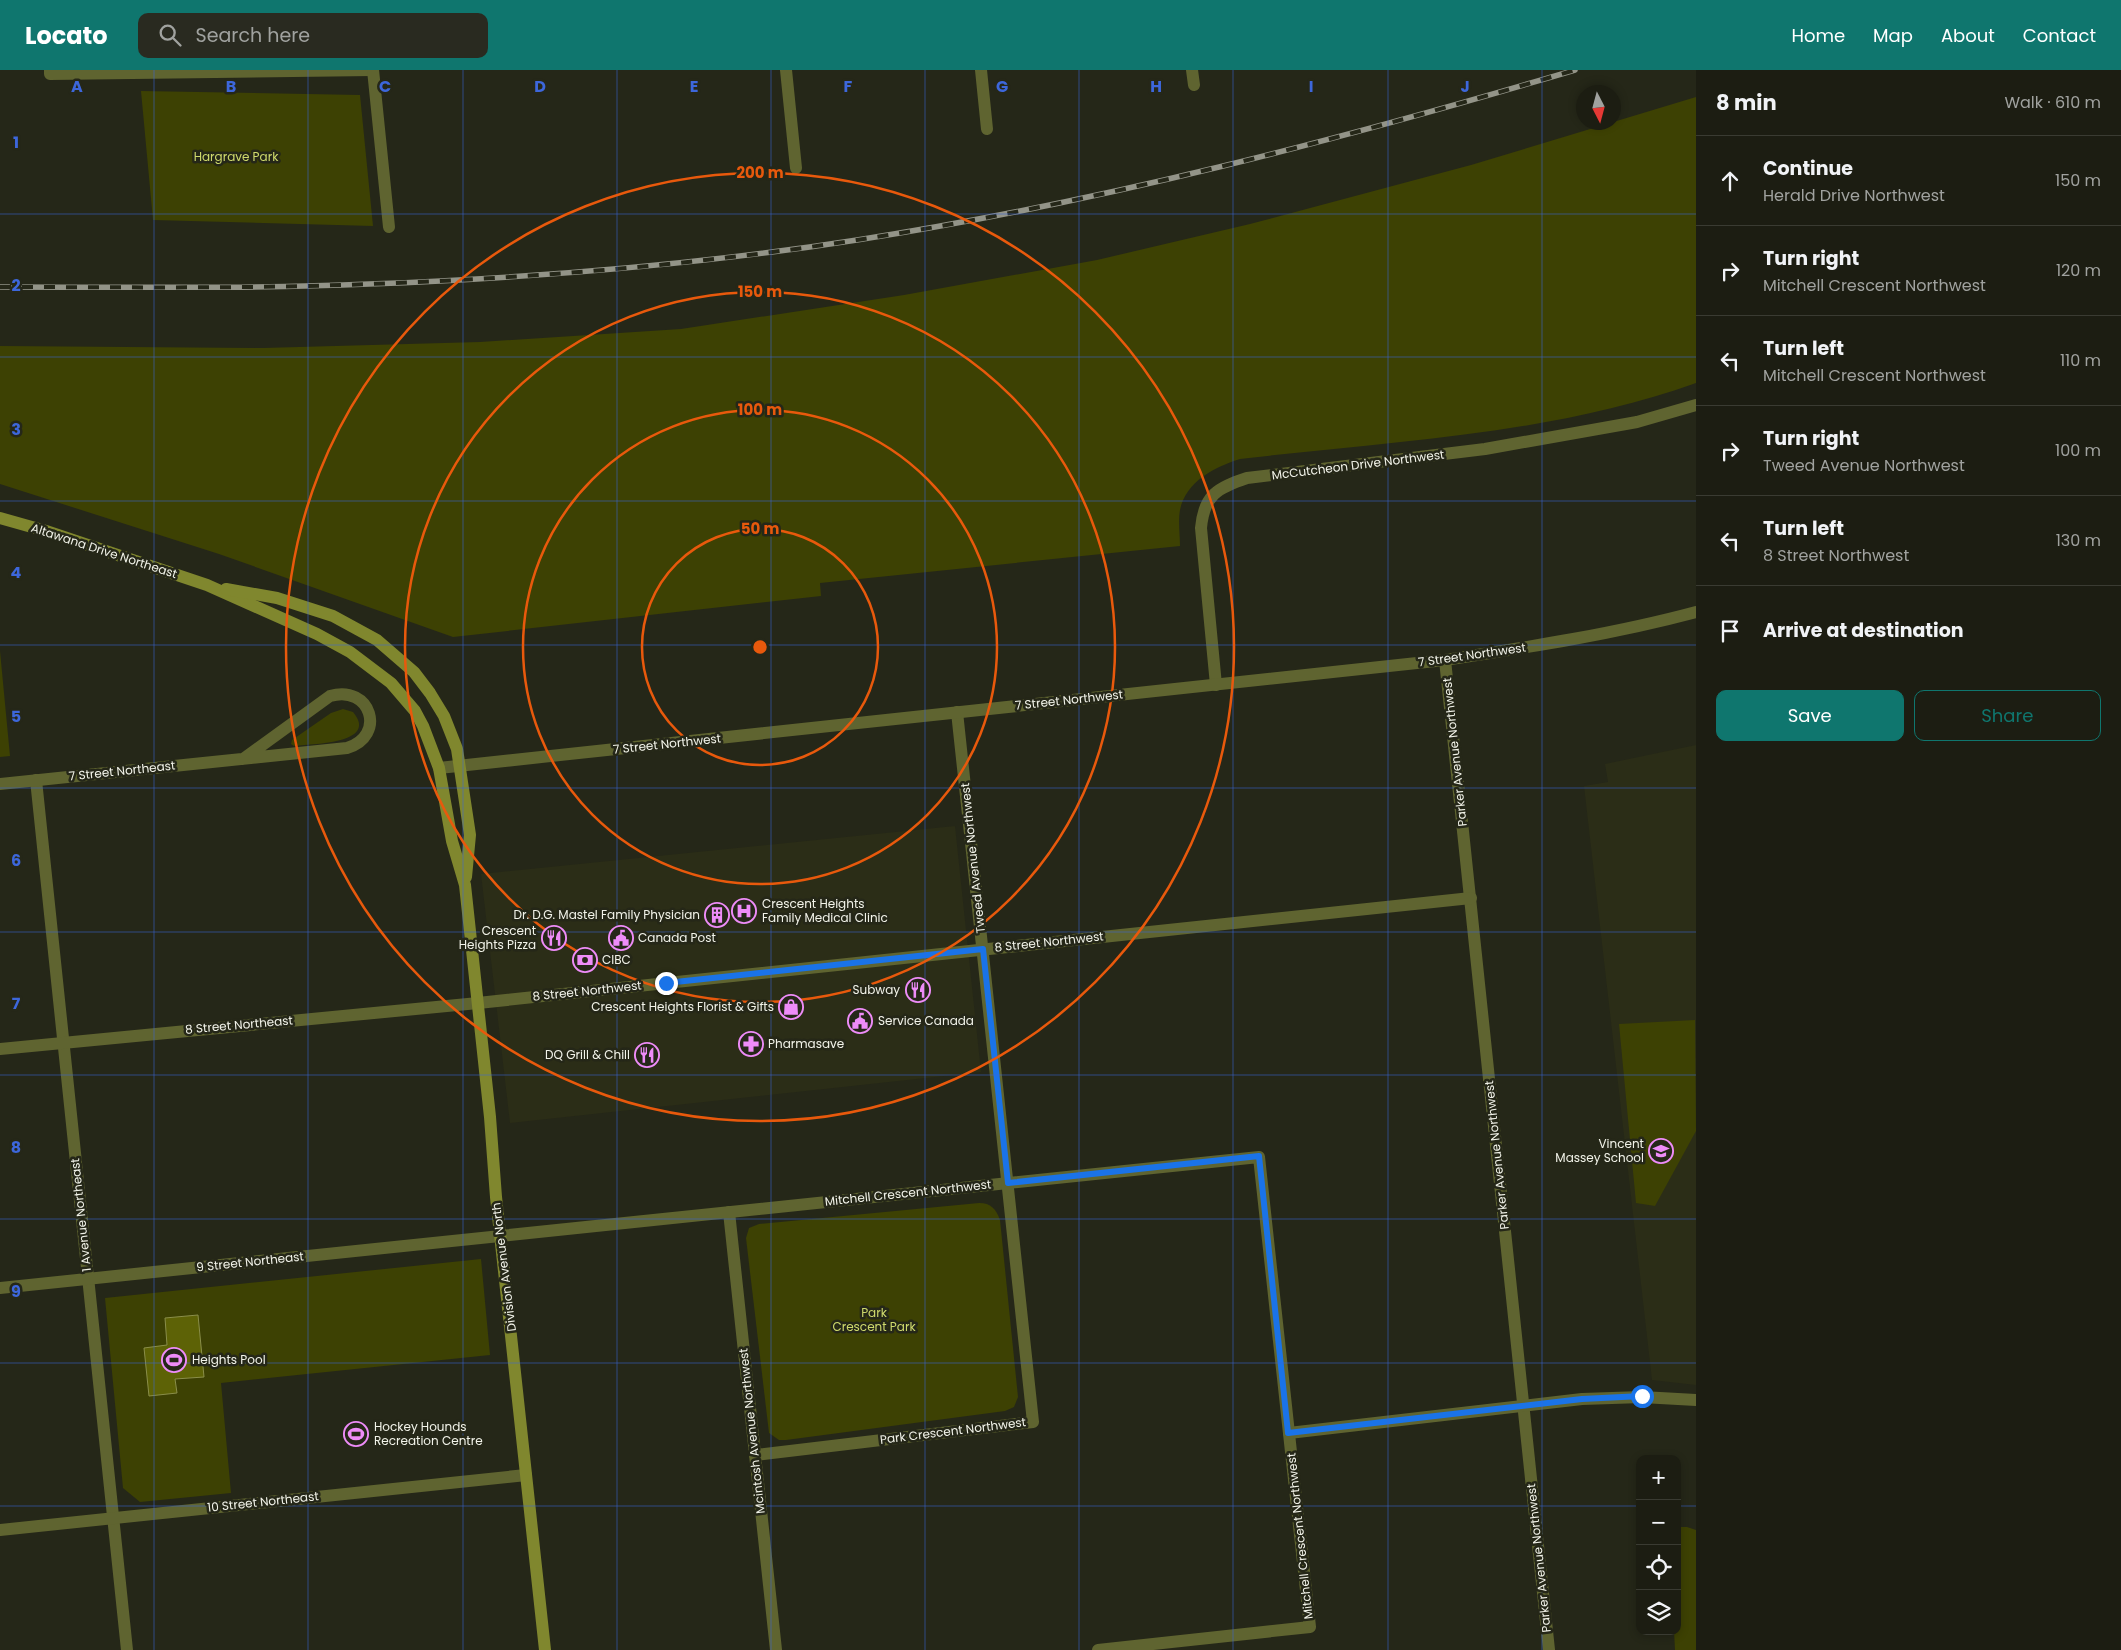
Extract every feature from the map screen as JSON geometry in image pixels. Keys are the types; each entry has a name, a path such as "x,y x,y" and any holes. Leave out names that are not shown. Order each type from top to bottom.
{"main road":[{"name":"Altawana Drive Northeast","path":"0,518 46,531 207,585 317,634 350,652 391,684 415,711 423,726"},
{"name":"Altawana Drive Northeast","path":"207,585 277,598 307,606 333,616 383,645 414,672 444,716"},
{"name":"Division Avenue North","path":"444,716 452,732 461,766 470,835 465,885"},
{"name":"Division Avenue North","path":"423,726 439,768 452,841 465,885 544,1650"}],"street":[{"path":"50,72 373,70 389,227"},
{"path":"786,70 796,168"},
{"path":"981,70 987,129"},
{"path":"1192,70 1194,85"},
{"name":"McCutcheon Drive Northwest","path":"1216,685 1201,528 1203,510 1211,496 1226,485 1247,478 1485,449 1637,422 1696,405"},
{"name":"7 Street Northwest","path":"439,768 1445,660 1580,638 1653,624 1696,612"},
{"name":"Parker Avenue Northwest","path":"1445,660 1549,1650"},
{"name":"7 Street Northeast","path":"0,784 36,780 243,759 347,748 355,746 368,733 370,716 362,701 347,693 330,696 243,759"},
{"name":"Tweed Avenue Northwest","path":"957,712 1008,1183"},
{"name":"1 Avenue Northeast","path":"36,780 127,1650"},
{"name":"8 Street Northwest","path":"478,1003 1471,898"},
{"name":"8 Street Northeast","path":"0,1049 478,1003"},
{"name":"Mitchell Crescent Northwest","path":"500,1236 1259,1156 1310,1627 1098,1650"},
{"name":"Park Crescent Northwest","path":"755,1455 1033,1422 1008,1183"},
{"name":"Mcintosh Avenue Northwest","path":"729,1212 776,1650"},
{"name":"9 Street Northeast","path":"0,1288 500,1236"},
{"path":"1288,1433 1582,1399 1642,1396 1696,1400"},
{"name":"10 Street Northeast","path":"0,1530 526,1475"}],"shaded area":[{"name":"Vincent Massey School","path":"1696,745 1696,1385 1652,1380 1584,786 1608,782 1605,764"},
{"path":"955,826 981,1072 510,1123 481,874"},
{"path":"198,1315 204,1377 175,1379 177,1393 149,1396 144,1348 167,1345 165,1318"}],"green space":[{"name":"Hargrave Park","path":"141,91 360,95 373,226 153,220"},
{"path":"1696,97 1696,383 1641,400 1585,414 1528,425 1413,441 1240,459 1212,471 1195,483 1188,491 1180,510 1180,546 820,583 821,596 453,637 219,554 0,484 0,346 263,348 480,342 681,329 904,295 1097,260 1250,224 1471,165 1587,130 1621,130 1621,120"},
{"path":"0,651 10,756 0,757"},
{"path":"343,709 353,712 359,723 357,731 350,736 327,743 294,746 291,744 292,740 331,713"},
{"path":"1695,1020 1696,1131 1655,1206 1636,1203 1619,1024"},
{"name":"Park Crescent Park","path":"979,1203 992,1207 1000,1220 1018,1397 1014,1407 1005,1411 786,1440 779,1440 769,1433 746,1238 749,1228 759,1224"},
{"path":"481,1259 490,1355 221,1383 231,1493 140,1502 123,1488 105,1298"},
{"path":"1681,1527 1687,1527 1696,1530 1696,1650 1675,1650 1674,1635 1681,1635"}],"railway":[{"path":"0,287 277,287 430,281 614,269 796,249 948,225 1129,188 1308,145 1575,70"}],"place":[{"name":"Crescent Heights Family Medical Clinic","path":"744,911"},
{"name":"Dr. D.G. Mastel Family Physician","path":"717,915"},
{"name":"Crescent Heights Pizza","path":"554,938"},
{"name":"Canada Post","path":"621,938"},
{"name":"CIBC","path":"585,960"},
{"name":"Subway","path":"918,990"},
{"name":"Crescent Heights Florist & Gifts","path":"791,1007"},
{"name":"Service Canada","path":"860,1021"},
{"name":"Pharmasave","path":"751,1044"},
{"name":"DQ Grill & Chill","path":"647,1055"},
{"name":"Vincent Massey School","path":"1661,1151"},
{"name":"Heights Pool","path":"174,1360"},
{"name":"Hockey Hounds Recreation Centre","path":"356,1434"}],"route":[{"path":"666,983 983,949 1008,1183 1259,1156 1288,1433 1582,1399 1642,1396"}]}
